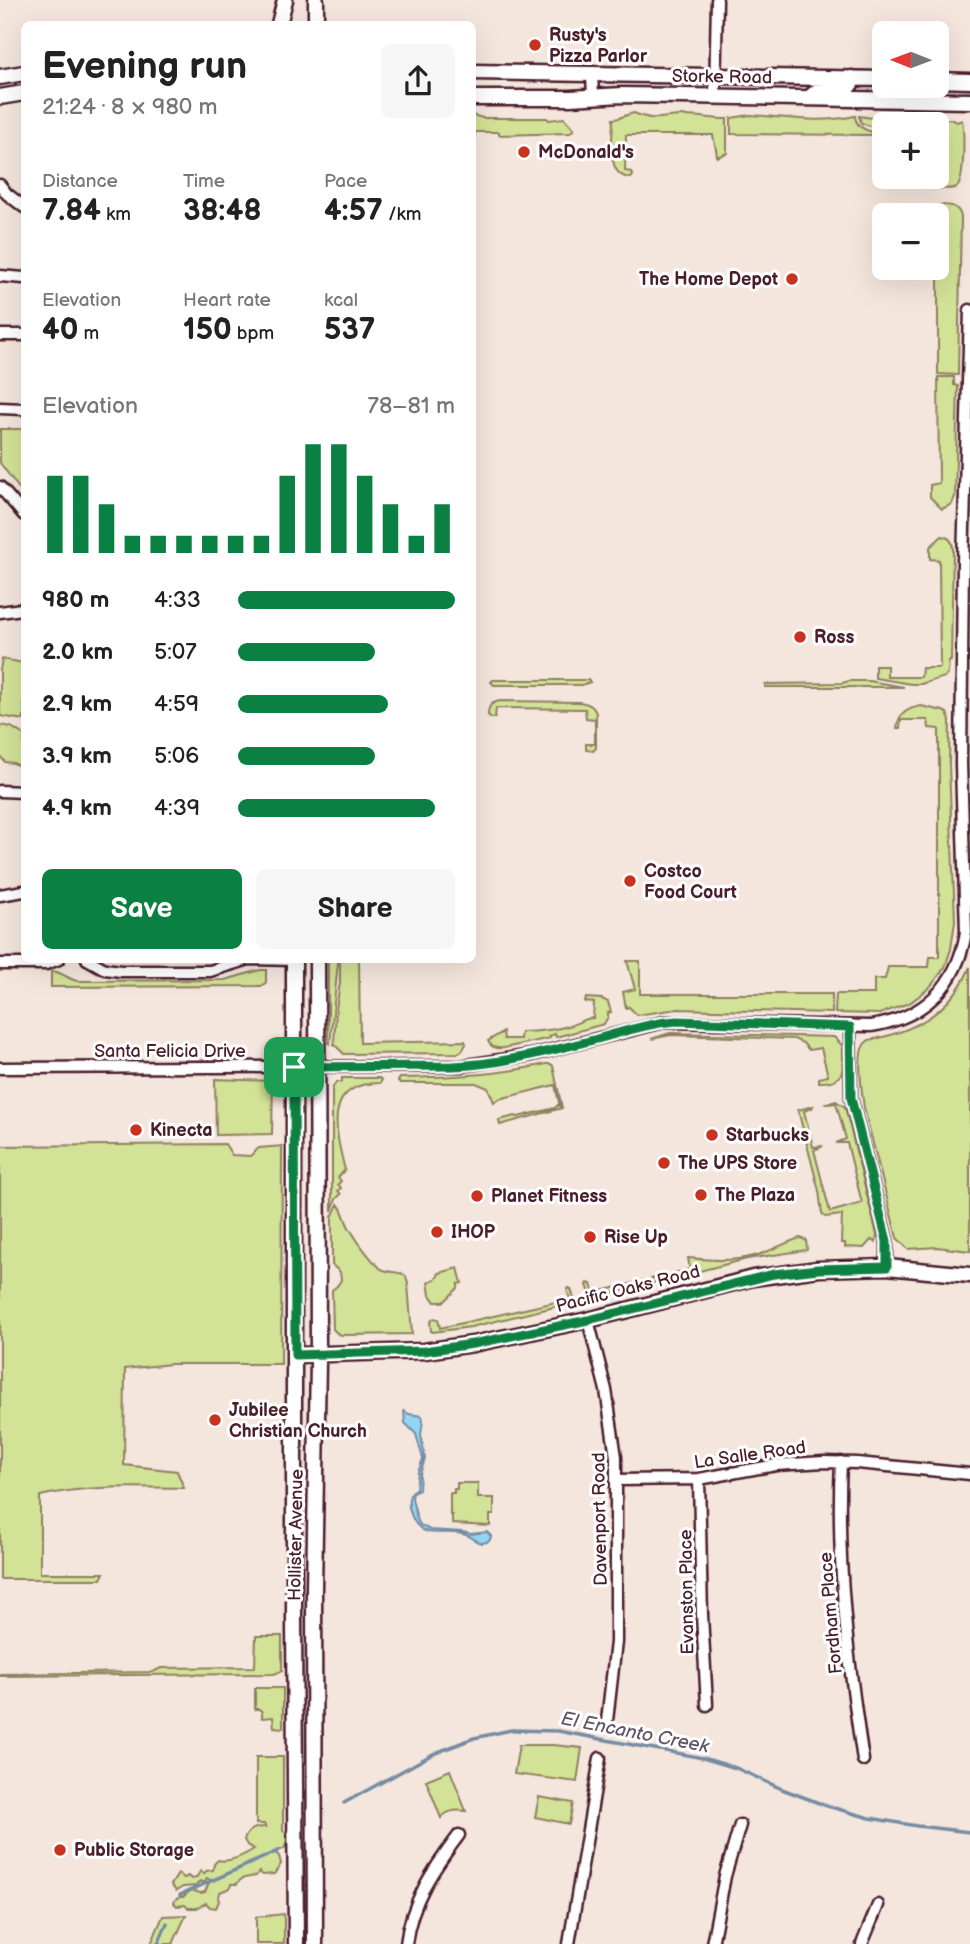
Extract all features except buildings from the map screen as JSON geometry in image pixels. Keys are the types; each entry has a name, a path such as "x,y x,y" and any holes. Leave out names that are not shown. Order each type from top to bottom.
{"main road":[{"path":"280,21 287,0"},
{"path":"287,0 289,21"},
{"path":"316,0 316,21"},
{"name":"Storke Road","path":"476,72 872,79"},
{"path":"0,76 21,73"},
{"path":"807,99 819,90 847,89 852,79"},
{"path":"949,80 970,80"},
{"path":"0,97 21,94"},
{"name":"Storke Road","path":"476,98 622,95 970,101"},
{"name":"Hollister Avenue","path":"294,963 296,1944"},
{"name":"Hollister Avenue","path":"315,1944 317,963"},
{"name":"Pacific Oaks Road","path":"295,1355 424,1351 519,1336 774,1274 828,1268 887,1267 970,1275"}],"street":[{"path":"715,96 717,0"},
{"path":"592,74 593,96"},
{"path":"0,185 21,205"},
{"path":"0,276 21,278"},
{"name":"Santa Felicia Drive","path":"0,1068 453,1066 532,1055 664,1022 871,1026 906,1016 935,997 956,968 964,944 966,918 961,764 970,310"},
{"path":"0,335 21,335"},
{"path":"0,408 21,409"},
{"path":"0,487 21,512"},
{"path":"0,612 21,608"},
{"path":"0,791 21,792"},
{"path":"0,895 21,892"},
{"path":"0,964 51,963"},
{"path":"94,963 105,969 121,971 214,971 239,963"},
{"path":"850,1027 851,1098 887,1241 887,1267"},
{"name":"Davenport Road","path":"588,1320 609,1407 616,1457 616,1642 607,1720"},
{"name":"La Salle Road","path":"617,1480 699,1479 801,1462 841,1462 970,1474"},
{"name":"Fordham Place","path":"841,1462 842,1572 863,1760"},
{"name":"Evanston Place","path":"699,1479 702,1615 708,1705"},
{"path":"569,1944 600,1758"},
{"path":"712,1944 740,1825"},
{"path":"405,1944 421,1892 459,1835"},
{"path":"862,1944 878,1905"}],"green space":[{"path":"634,113 653,118 686,116 727,119 727,153 717,157 713,135 626,135 625,171 632,172 633,176 623,176 617,171 612,155 613,119"},
{"path":"750,115 815,120 855,116 861,127 872,132 872,135 731,134 731,118"},
{"path":"476,116 549,120 564,118 574,129 570,133 499,135 499,132 476,132"},
{"path":"859,116 872,118 872,127 861,123"},
{"path":"949,119 957,122 962,120 963,166 957,187 949,189"},
{"path":"949,205 955,207 961,217 958,375 938,374 938,280 949,280"},
{"path":"938,377 954,377 954,385 958,386 955,496 952,504 942,509 930,497 930,485 939,483"},
{"path":"0,429 21,429 21,491 0,463"},
{"path":"942,536 950,540 953,549 951,661 948,673 945,677 921,684 875,678 875,666 887,666 887,677 921,677 922,668 940,668 939,560 930,559 930,547"},
{"path":"2,659 21,662 21,720 0,716"},
{"path":"869,681 904,687 765,687 765,684"},
{"path":"491,682 590,682 582,685 494,685"},
{"path":"501,701 579,702 589,705 596,713 596,748 593,751 586,750 586,744 595,744 595,719 586,718 585,709 496,708 495,718 491,718 488,715 490,706"},
{"path":"921,706 947,713 950,721 955,921 951,949 945,967 937,978 911,1002 880,1014 835,1013 836,994 874,994 874,979 885,979 888,967 929,967 930,957 939,957 939,729 929,728 928,720 901,720 900,728 897,728 904,712"},
{"path":"0,725 11,727 21,733 21,767 5,762 0,756"},
{"path":"627,961 640,961 640,994 832,994 832,1013 677,1009 637,1015 629,1007 626,1008 623,992 635,989"},
{"path":"328,963 338,963 330,1044"},
{"path":"340,963 359,963 360,1043 465,1041 466,1044 458,1053 344,1054 334,1044"},
{"path":"970,967 970,1251 937,1247 908,1249 897,1238 864,1108 860,1069 862,1049 869,1040 901,1031 930,1017 953,996"},
{"path":"266,970 266,982 262,986 51,987 51,971 77,981 225,980"},
{"path":"586,998 608,1002 611,1012 604,1024 504,1048 494,1048 488,1041 503,1032 504,1039 520,1039 521,1032 559,1028 593,1018 594,1003 585,1002"},
{"path":"670,1033 834,1037 842,1045 842,1072 835,1080 819,1082 819,1078 828,1076 821,1048 809,1050 794,1039 671,1035 651,1039"},
{"path":"546,1064 553,1066 562,1108 500,1125 499,1120 555,1108 558,1105 560,1107 555,1085 494,1102 488,1088 476,1083 398,1081 400,1078 492,1073"},
{"path":"342,1078 382,1080 380,1083 362,1085 349,1091 341,1100 337,1125 345,1170 338,1177 341,1188 338,1191 341,1194 332,1211 332,1089 336,1082 342,1082"},
{"path":"215,1079 273,1081 272,1134 216,1135"},
{"path":"836,1101 845,1107 877,1235 876,1242 871,1240 864,1248 845,1247 845,1243 841,1243 842,1215 825,1217 822,1214 819,1191 798,1110 813,1106 804,1111 813,1147 823,1146 814,1150 830,1212 862,1203 847,1143 836,1143 846,1139 836,1103 826,1103"},
{"path":"225,1144 232,1155 250,1156 259,1148 282,1146 281,1364 171,1364 125,1369 124,1465 177,1471 184,1488 93,1488 40,1496 40,1573 104,1573 101,1579 0,1579 0,1146"},
{"path":"338,1204 353,1234 376,1264 383,1270 406,1276 412,1334 342,1335 333,1329 332,1290 341,1280 340,1272 332,1265 332,1217"},
{"path":"800,1238 806,1240 807,1250 747,1259 592,1298 587,1285 591,1284 594,1293 690,1269 688,1258 746,1258"},
{"path":"458,1268 462,1283 458,1284 458,1288 444,1302 435,1302 430,1295 428,1282 437,1278 439,1273"},
{"path":"569,1288 575,1302 471,1327 431,1331 430,1322 434,1318 438,1319 440,1328 570,1299 567,1290"},
{"path":"457,1483 478,1483 478,1498 494,1498 494,1515 490,1515 490,1526 452,1524 450,1493 457,1489"},
{"path":"256,1636 282,1636 282,1671 274,1674 0,1676 153,1672 161,1668 255,1667"},
{"path":"255,1688 283,1688 283,1728 274,1727 273,1717 262,1718 262,1712 255,1709"},
{"path":"519,1745 582,1748 577,1782 514,1774"},
{"path":"256,1757 283,1757 283,1831 286,1832 288,1840 284,1849 274,1852 279,1856 281,1864 274,1874 263,1875 259,1872 256,1876 231,1884 230,1888 220,1892 216,1908 206,1903 197,1908 177,1906 175,1900 191,1890 205,1892 210,1880 207,1878 205,1883 200,1881 196,1886 183,1887 176,1891 171,1885 178,1874 184,1878 196,1878 201,1870 204,1874 213,1870 218,1860 232,1860 245,1854 254,1849 244,1840 248,1833 255,1828 266,1827 264,1824 256,1824"},
{"path":"450,1770 466,1811 452,1811 441,1818 426,1780"},
{"path":"539,1797 573,1803 569,1824 535,1817"},
{"path":"284,1914 284,1944 256,1944 256,1917"},
{"path":"186,1915 173,1944 151,1944 163,1916"}],"water":[{"path":"404,1411 422,1416 423,1420 421,1435 425,1459 419,1489 413,1492 412,1498 420,1525 430,1530 471,1534 487,1532 491,1536 487,1542 481,1543 457,1533 432,1533 418,1527 409,1507 409,1499 410,1494 416,1488 423,1459 416,1434 405,1423"}],"waterway":[{"name":"El Encanto Creek","path":"344,1803 433,1754 474,1738 511,1730 558,1731 703,1758 736,1768 827,1806 870,1818 970,1832"},
{"name":"El Encanto Creek","path":"180,1895 278,1851"},
{"name":"El Encanto Creek","path":"158,1944 167,1923"}],"place":[{"name":"Rusty's Pizza Parlor","path":"535,45"},
{"name":"McDonald's","path":"524,152"},
{"name":"The Home Depot","path":"792,279"},
{"name":"Ross","path":"800,637"},
{"name":"Costco Food Court","path":"630,881"},
{"name":"Kinecta","path":"136,1130"},
{"name":"Starbucks","path":"712,1135"},
{"name":"The UPS Store","path":"664,1163"},
{"name":"The Plaza","path":"701,1195"},
{"name":"Planet Fitness","path":"477,1196"},
{"name":"IHOP","path":"437,1232"},
{"name":"Rise Up","path":"590,1237"},
{"name":"Jubilee Christian Church","path":"215,1420"},
{"name":"Public Storage","path":"60,1850"}],"route":[{"path":"677,1021 850,1027 849,1088 887,1241 887,1267 848,1267 774,1274 588,1320 473,1344 424,1351 295,1355 294,1067 479,1064 532,1055 649,1025 677,1021"}]}
